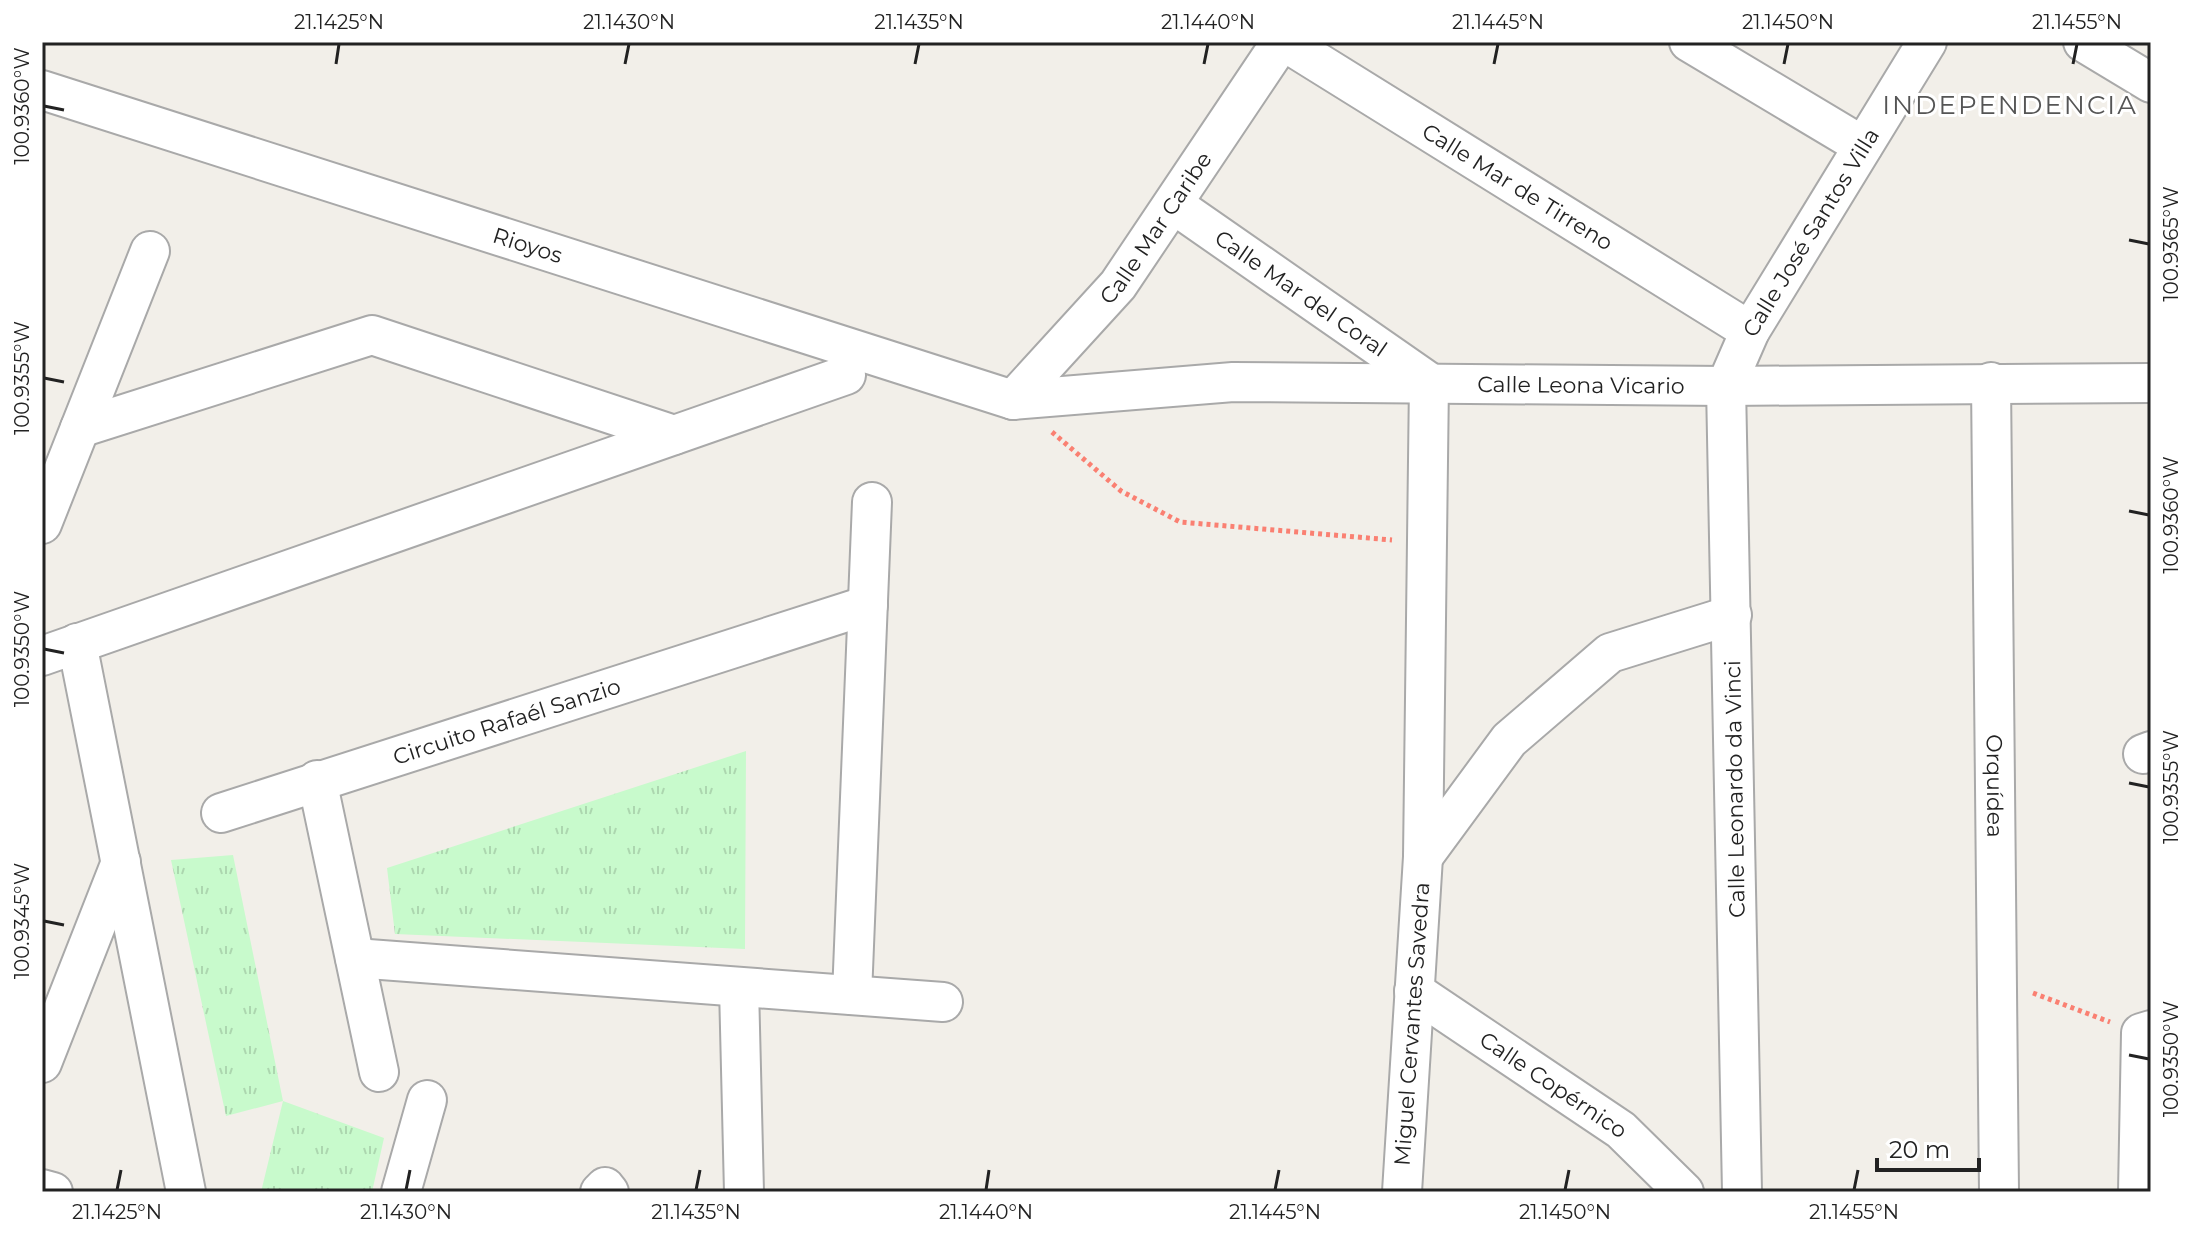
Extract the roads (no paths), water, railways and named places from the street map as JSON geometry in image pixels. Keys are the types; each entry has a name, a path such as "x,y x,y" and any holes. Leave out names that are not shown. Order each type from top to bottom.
{"street":[{"name":"Calle Mar Caribe","path":"1013,400 1118,285 1283,42"},
{"name":"Calle Mar de Tirreno","path":"1283,42 1750,331"},
{"path":"1689,42 1863,146"},
{"name":"Calle José Santos Villa","path":"1726,386 1750,331 1927,42"},
{"path":"2083,42 2151,83"},
{"name":"Rioyos","path":"42,90 1013,400"},
{"name":"Calle Mar del Coral","path":"1173,204 1429,382"},
{"path":"42,524 150,251"},
{"path":"80,428 372,335 674,435"},
{"path":"186,1192 121,862 60,650 846,375"},
{"name":"Calle Leona Vicario","path":"1013,400 1233,382 1726,386 2151,383"},
{"name":"Miguel Cervantes Savedra","path":"1402,1192 1423,857 1429,382"},
{"name":"Orquídea","path":"1991,382 1999,1192"},
{"name":"Calle Leonardo da Vinci","path":"1726,386 1742,1192"},
{"path":"852,995 872,502"},
{"name":"Circuito Rafaél Sanzio","path":"221,813 868,605"},
{"path":"1423,857 1509,740 1610,653 1732,615"},
{"path":"317,780 379,1072"},
{"path":"42,1063 121,862"},
{"path":"355,958 943,1002"},
{"path":"739,987 744,1192"},
{"name":"Calle Copérnico","path":"1414,991 1621,1130 1684,1192"},
{"path":"2138,1192 2146,1032"},
{"path":"401,1192 427,1100"},
{"path":"600,1192 605,1187 609,1192"},
{"path":"42,1189 53,1192"}],"district":[{"name":"INDEPENDENCIA","path":"2010,105"}]}
